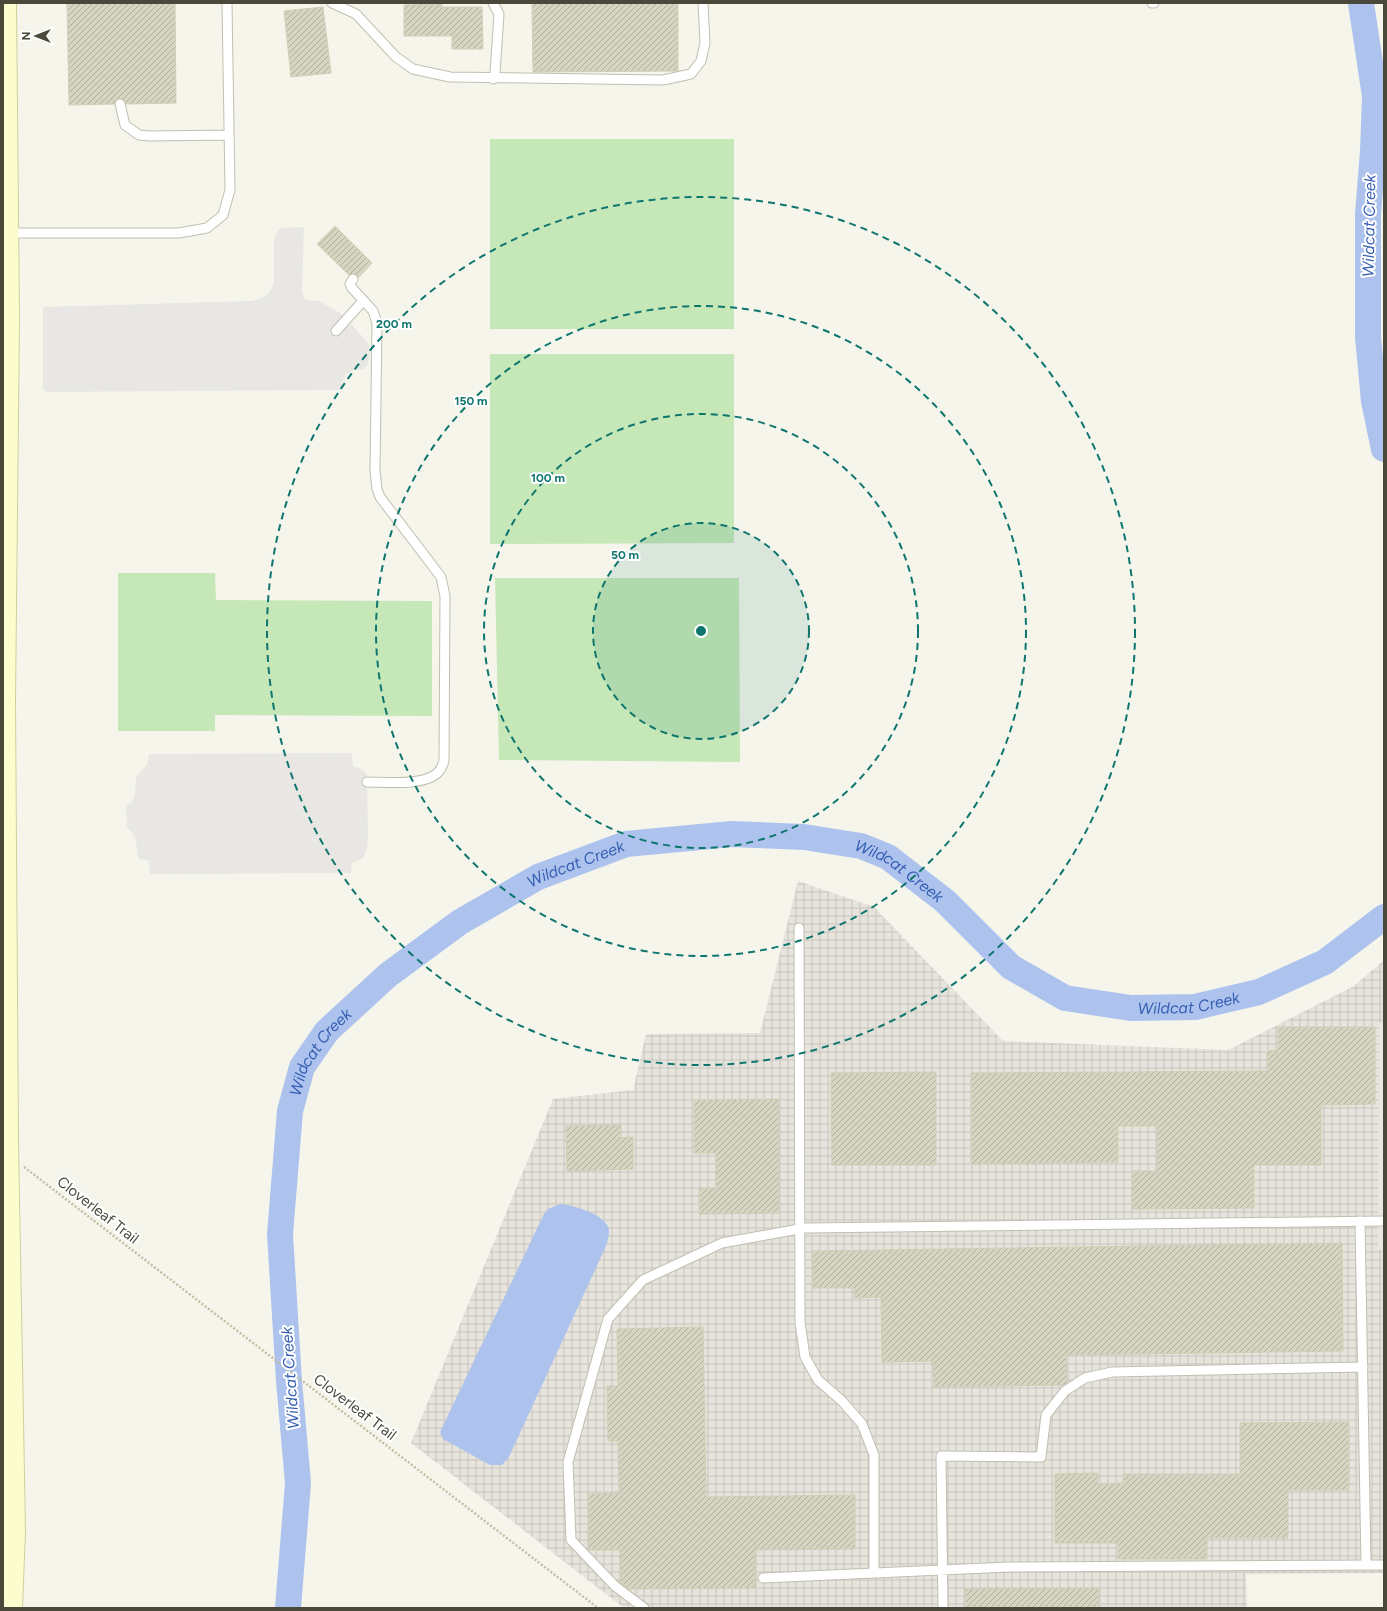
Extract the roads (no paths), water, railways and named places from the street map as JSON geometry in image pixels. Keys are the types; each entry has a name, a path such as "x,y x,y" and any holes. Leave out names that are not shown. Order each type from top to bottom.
{"main road":[{"path":"5,3 8,233 4,530 4,717 6,1142 14,1532 11,1608"}],"lane":[{"path":"8,233 178,233 207,228 223,215 230,190 227,3"},
{"path":"332,3 356,14 396,57 413,69 450,77 493,79 663,80 691,74 701,61 705,43 703,3"},
{"path":"493,3 499,14 496,73 493,79"},
{"path":"120,104 124,125 140,135 229,135"},
{"path":"353,279 350,284 375,316 378,332 375,470 377,489 385,504 441,577 445,596 444,761 440,770 425,780 367,782"},
{"path":"336,331 363,301"},
{"path":"799,928 800,1322 805,1357 818,1380 842,1401 862,1424 874,1455 874,1573"},
{"path":"644,1608 615,1586 571,1540 568,1462 608,1319 643,1280 722,1243 800,1229 1384,1220"},
{"path":"1360,1221 1366,1565"},
{"path":"943,1608 941,1456 1041,1457 1046,1415 1065,1391 1085,1378 1112,1372 1363,1367"},
{"path":"763,1578 1009,1567 1384,1565"}],"water":[{"path":"560,1204 579,1208 599,1217 608,1227 608,1241 509,1457 502,1465 490,1465 443,1439 440,1432 544,1214 548,1209"}],"waterway":[{"name":"Wildcat Creek","path":"1361,3 1375,96 1373,151 1368,214 1368,337 1374,401 1384,449"},
{"name":"Wildcat Creek","path":"288,1608 298,1483 289,1381 280,1234 290,1111 302,1067 327,1031 388,975 460,922 538,877 626,844 732,834 804,837 861,846 888,857 945,901 1011,967 1065,998 1131,1008 1195,1007 1259,992 1325,962 1384,917"}]}
